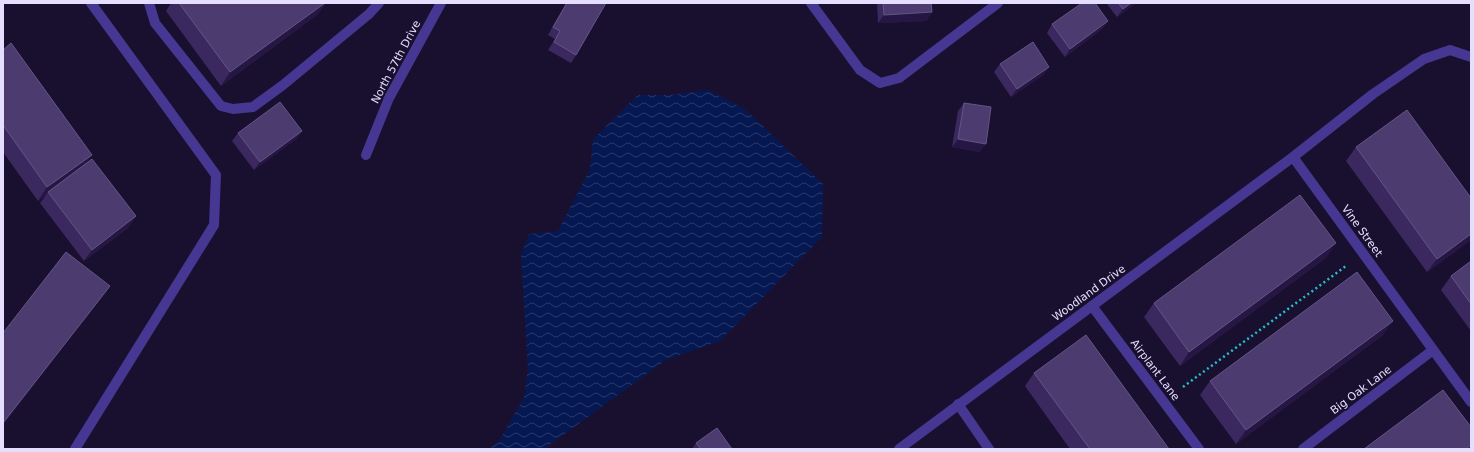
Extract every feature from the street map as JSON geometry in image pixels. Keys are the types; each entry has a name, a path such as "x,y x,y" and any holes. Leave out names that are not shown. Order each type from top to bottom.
{"street":[{"path":"75,449 214,225 216,175 91,3"},
{"path":"149,3 155,23 164,35 221,106 233,109 253,107 283,85 369,14 379,3"},
{"name":"North 57th Drive","path":"366,155 389,98 441,3"},
{"path":"811,3 860,70 880,83 899,78 998,3"},
{"path":"1293,157 1372,94 1424,59 1450,50 1471,57"},
{"name":"Woodland Drive","path":"899,449 1293,157"},
{"name":"Vine Street","path":"1293,157 1471,402"},
{"name":"Airplant Lane","path":"1092,306 1199,449"},
{"name":"Big Oak Lane","path":"1303,449 1433,350"},
{"path":"958,404 989,449"}],"path":[{"path":"1183,388 1346,266"}],"water":[{"path":"708,90 745,109 823,184 822,237 720,341 666,360 544,449 489,449 499,441 524,397 528,369 521,255 529,234 558,231 590,169 593,139 638,95 669,95"}],"building":[{"path":"179,3 325,3 230,72"},
{"path":"567,3 606,3 576,55 554,42 560,31 553,27"},
{"path":"883,3 931,3 932,12 884,15"},
{"path":"1082,3 1095,3 1108,21 1070,49 1052,24"},
{"path":"1118,3 1131,3 1123,9"},
{"path":"1033,42 1049,67 1017,89 1000,64"},
{"path":"11,43 92,155 47,187 3,125 3,50"},
{"path":"280,102 302,131 260,162 238,133"},
{"path":"964,103 991,107 986,144 958,139"},
{"path":"1407,110 1471,198 1471,234 1437,259 1356,147"},
{"path":"92,159 136,216 92,250 48,192"},
{"path":"1300,195 1336,243 1189,352 1154,303"},
{"path":"66,252 110,286 3,423 3,333"},
{"path":"1471,261 1471,304 1451,276"},
{"path":"1357,272 1393,321 1246,430 1210,381"},
{"path":"1086,335 1169,449 1090,449 1034,373"},
{"path":"1443,390 1471,427 1471,445 1466,449 1364,449"},
{"path":"717,428 732,449 701,449 696,443"}]}
